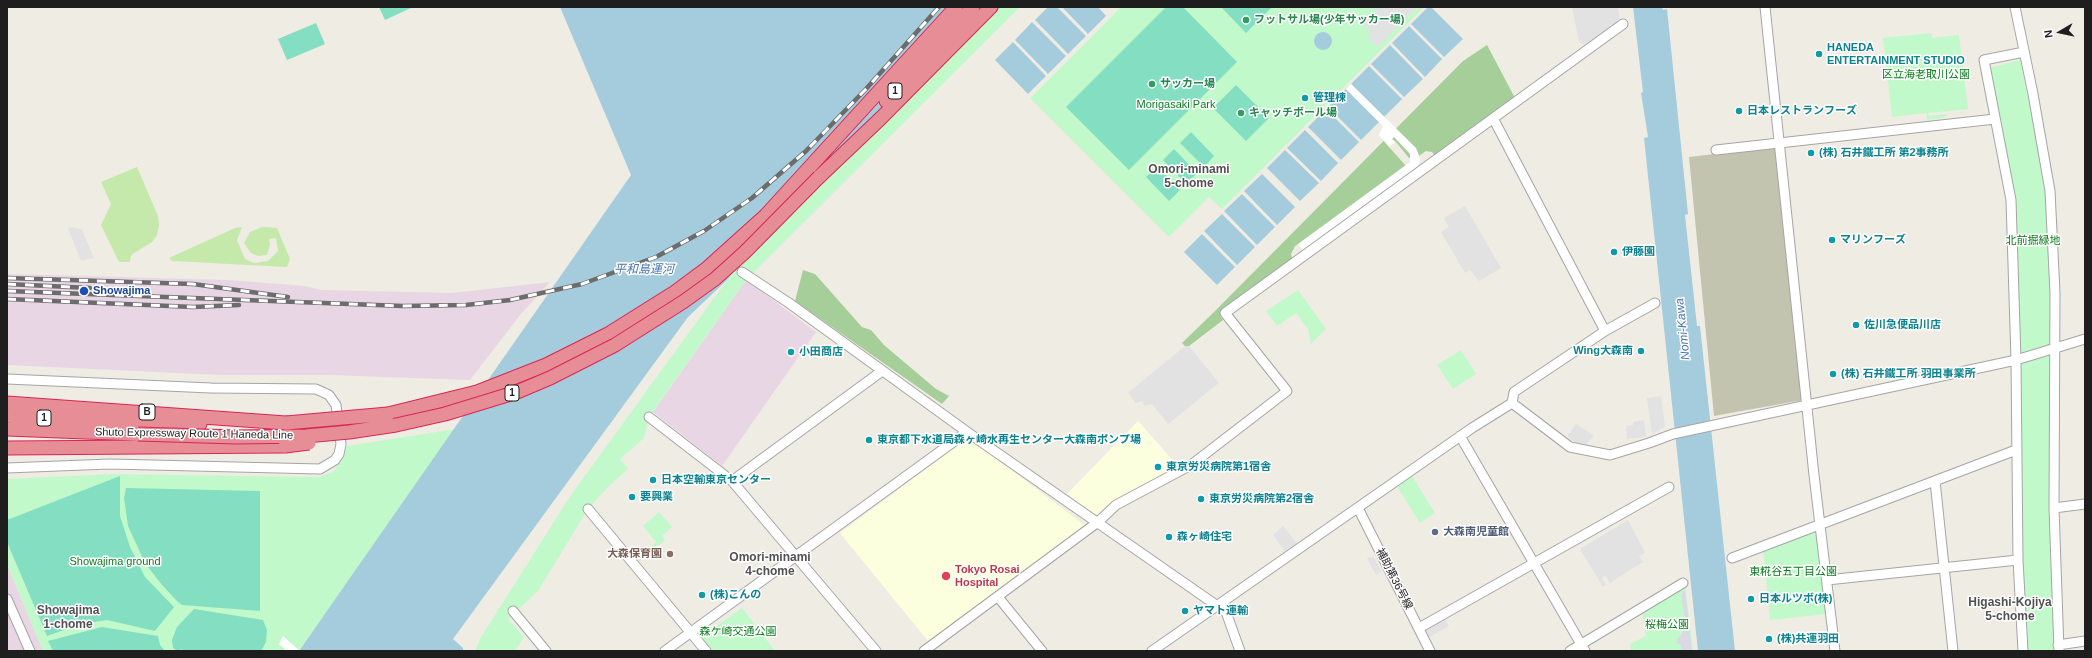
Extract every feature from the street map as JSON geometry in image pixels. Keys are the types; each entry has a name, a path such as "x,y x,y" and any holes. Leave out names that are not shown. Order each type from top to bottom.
{"highway":[{"name":"Shuto Expressway Route 1 Haneda Line","path":"7,429 81,425 286,423 388,414 477,392 546,365 602,337 643,313 706,269 766,214 812,167 956,7"},
{"name":"Shuto Expressway Route 1 Haneda Line","path":"7,416 81,425 236,437 306,436 368,430 446,414 510,394 550,378 615,345 683,302 715,279 745,252 819,177 929,52 973,7"},
{"path":"819,177 881,118 992,7"},
{"name":"B","path":"7,403 286,423"},
{"path":"7,448 138,446 260,448 312,442 368,430"}],"street":[{"path":"1765,7 1807,405 1835,651"},
{"path":"2015,7 2020,53 2033,94 2049,185 2055,293 2056,348 2054,508 2059,648 2085,641"},
{"path":"924,651 1098,522 1116,505 1191,465 1286,391 1226,313 1434,161 1494,120 1623,24"},
{"path":"2020,53 1984,60 1994,119 2011,200 2016,360 2018,560 2023,651"},
{"path":"1716,150 1994,119"},
{"path":"1494,120 1605,331"},
{"path":"742,272 789,303 967,432 1226,612 1240,651"},
{"path":"1152,651 1460,436 1512,403 1514,392 1605,331 1655,303"},
{"path":"1512,403 1574,449 1610,455 1673,434 2027,358 2085,339"},
{"path":"732,481 882,371"},
{"path":"7,379 211,388 316,389 329,395 336,405 341,444 339,454 335,460 320,468 110,464 7,468"},
{"path":"649,417 732,481 876,651"},
{"path":"665,651 967,432"},
{"path":"1460,436 1583,648"},
{"path":"1732,558 2016,450"},
{"path":"1935,480 1953,651"},
{"path":"1419,628 1669,487"},
{"path":"2054,508 2085,504"},
{"name":"補助第36号線","path":"1358,508 1430,651"},
{"path":"588,509 706,651"},
{"path":"1827,580 2018,560"},
{"path":"1570,651 1583,648 1682,583"},
{"path":"998,597 1042,651"},
{"path":"7,599 30,651"},
{"path":"513,610 546,651"}],"shaded area":[{"path":"1380,7 1417,7 1378,47 1367,36 1371,32 1363,24"},
{"path":"1572,7 1618,7 1620,22 1584,45 1579,42"},
{"path":"1775,147 1803,400 1714,416 1689,157"},
{"path":"1465,206 1501,268 1479,281 1470,270 1465,273 1441,232 1449,227 1444,218"},
{"path":"73,227 82,230 94,258 81,261 68,228"},
{"path":"7,274 228,280 305,286 321,290 452,293 550,282 520,315 470,380 330,375 221,375 7,365"},
{"path":"746,280 816,332 722,466 653,412"},
{"path":"1185,346 1189,346 1219,383 1168,424 1152,404 1144,406 1143,401 1136,403 1128,393"},
{"path":"1661,396 1665,427 1652,434 1647,398"},
{"path":"1644,420 1646,437 1627,439 1626,426 1633,425 1633,422"},
{"path":"1138,421 1177,465 1177,469 1100,518 1067,494"},
{"path":"1576,424 1594,436 1586,444 1575,442 1567,436"},
{"name":"Tokyo Rosai Hospital","path":"964,441 974,442 1086,526 928,641 840,533"},
{"path":"1628,520 1645,553 1639,556 1643,562 1610,583 1606,576 1602,578 1606,585 1603,587 1580,549"},
{"path":"1283,526 1298,545 1286,553 1273,535"},
{"path":"1373,556 1382,572 1376,575 1367,559"},
{"path":"7,564 43,651 7,651"},
{"path":"1685,590 1692,651 1682,651 1681,646 1676,642 1684,630 1684,611 1681,594"},
{"path":"1445,619 1449,626 1429,637 1425,629"}],"green space":[{"path":"379,7 413,7 385,20"},
{"path":"1001,7 1020,7 746,280 649,417 644,438 620,459 628,469 608,487 588,509 538,591 508,619 524,637 515,651 475,651 481,637 571,495 738,265"},
{"name":"Morigasaki Park","path":"1121,7 1424,7 1222,209 1209,197 1169,237 1030,98"},
{"name":"サッカー場","path":"1166,7 1183,7 1237,62 1129,170 1066,107"},
{"name":"フットサル場(少年サッカー場)","path":"1221,7 1272,7 1246,33"},
{"path":"316,23 325,44 287,60 278,39"},
{"name":"区立海老取川公園","path":"1932,33 1932,38 1959,35 1968,109 1928,113 1929,116 1946,114 1946,117 1927,120 1926,113 1892,117 1883,38"},
{"path":"1487,45 1515,98 1435,156 1432,152 1426,151 1416,158 1409,158 1396,142 1389,147 1406,166 1421,166 1303,251 1298,244 1295,246 1291,254 1293,262 1220,316 1223,320 1189,346 1185,346 1182,343 1463,61"},
{"name":"北前掘緑地","path":"2023,59 2023,74 2047,186 2051,240 2050,508 2055,651 2026,651 2021,582 2014,247 1990,68"},
{"name":"キャッチボール場","path":"1236,85 1269,118 1246,141 1213,108"},
{"path":"1191,132 1214,156 1204,167 1180,143"},
{"path":"1174,149 1197,173 1186,184 1163,160"},
{"path":"1157,166 1180,190 1169,201 1146,177"},
{"path":"137,167 158,216 159,225 157,235 152,242 131,255 130,262 119,262 101,225 111,204 101,182"},
{"path":"242,227 237,240 245,259 254,263 268,261 278,251 276,238 269,239 270,245 267,255 258,256 251,253 244,243 250,232 262,227 277,228 290,259 287,267 172,261 169,258 235,228"},
{"path":"803,270 815,274 862,327 871,330 884,345 936,389 949,396 942,404 795,301"},
{"path":"1298,290 1326,329 1311,344 1308,329 1296,313 1277,326 1266,311"},
{"path":"1461,350 1476,374 1453,389 1437,365"},
{"name":"Showajima ground","path":"462,428 298,651 43,651 7,564 7,479 112,474 318,477 333,472 342,459 347,446"},
{"path":"120,476 120,516 130,547 145,577 174,607 155,631 107,620 81,624 47,636 7,542 7,520"},
{"path":"1412,476 1435,513 1420,523 1397,486"},
{"path":"126,488 260,491 260,611 182,605 178,602 162,585 145,563 128,526 124,498"},
{"path":"659,512 672,527 662,536 665,540 637,563 635,560 656,542 643,526"},
{"name":"東糀谷五丁目公園","path":"1810,532 1818,537 1827,614 1770,620 1763,550"},
{"name":"桜梅公園","path":"1685,585 1693,651 1631,651 1630,644 1646,636 1642,612"},
{"name":"森ケ崎交通公園","path":"742,608 775,651 711,651 701,637"},
{"path":"194,609 263,620 267,630 266,642 261,651 183,651 182,649 178,651 173,648 172,640 177,627"},
{"path":"102,627 158,636 160,645 165,651 53,651 48,641"}],"water":[{"name":"平和島運河","path":"560,7 1001,7 738,265 727,280 688,317 453,639 463,648 463,651 299,651 631,175"},
{"path":"1048,7 1057,7 1086,36 1068,54 1035,20"},
{"path":"1062,7 1098,7 1106,16 1088,34"},
{"path":"1428,7 1431,7 1463,39 1444,57 1411,24"},
{"name":"Nomi-Kawa","path":"1633,7 1662,7 1663,10 1667,9 1688,214 1685,215 1697,326 1700,326 1735,651 1698,651 1644,138 1648,137 1641,93 1643,92"},
{"path":"1032,22 1066,56 1048,74 1015,40"},
{"path":"1409,26 1442,59 1425,77 1392,43"},
{"path":"1319,32 1327,32 1332,37 1330,48 1327,50 1319,50 1314,45 1314,37"},
{"path":"1013,42 1046,76 1028,94 995,60"},
{"path":"1390,45 1423,79 1404,97 1371,64"},
{"path":"1369,66 1402,99 1384,117 1351,84"},
{"path":"1346,89 1379,122 1361,140 1328,107"},
{"path":"1326,109 1359,142 1341,160 1308,127"},
{"path":"1305,130 1338,163 1321,181 1287,148"},
{"path":"1285,150 1319,183 1300,201 1267,168"},
{"path":"1262,174 1295,207 1277,225 1244,191"},
{"path":"1242,194 1275,227 1257,245 1224,211"},
{"path":"1222,214 1255,247 1237,265 1204,231"},
{"path":"1202,234 1235,267 1217,285 1184,252"}],"pier":[{"path":"1351,84 1416,148 1420,158 1419,164 1417,168 1303,251 1298,244 1410,162 1410,154 1394,137 1392,139 1396,142 1389,147 1379,135 1383,126 1346,89"},
{"path":"283,636 300,651 287,651 279,644"}],"railway":[{"path":"7,291 403,306 466,305 510,300 582,284 656,257 704,231 752,198 806,151 866,89 939,7"},
{"path":"7,278 193,284 288,297"},
{"path":"7,284 90,288"},
{"path":"7,299 193,307 239,305"}],"place":[{"name":"フットサル場(少年サッカー場)","path":"1246,20"},
{"name":"HANEDA ENTERTAINMENT STUDIO","path":"1819,54"},
{"name":"サッカー場","path":"1152,84"},
{"name":"管理棟","path":"1305,98"},
{"name":"日本レストランフーズ","path":"1739,111"},
{"name":"キャッチボール場","path":"1241,113"},
{"name":"(株) 石井鐵工所 第2事務所","path":"1811,153"},
{"name":"マリンフーズ","path":"1832,240"},
{"name":"伊藤園","path":"1614,252"},
{"name":"Showajima","path":"84,291"},
{"name":"佐川急便品川店","path":"1856,325"},
{"name":"Wing大森南","path":"1641,351"},
{"name":"小田商店","path":"791,352"},
{"name":"(株) 石井鐵工所 羽田事業所","path":"1833,374"},
{"name":"東京都下水道局森ヶ崎水再生センター大森南ポンプ場","path":"869,440"},
{"name":"東京労災病院第1宿舎","path":"1158,467"},
{"name":"日本空輸東京センター","path":"653,480"},
{"name":"要興業","path":"632,497"},
{"name":"東京労災病院第2宿舎","path":"1201,499"},
{"name":"大森南児童館","path":"1435,532"},
{"name":"森ヶ崎住宅","path":"1169,537"},
{"name":"大森保育園","path":"670,554"},
{"name":"Tokyo Rosai Hospital","path":"946,576"},
{"name":"(株)こんの","path":"702,595"},
{"name":"日本ルツボ(株)","path":"1751,599"},
{"name":"ヤマト運輸","path":"1185,611"},
{"name":"(株)共運羽田","path":"1769,639"}],"district":[{"name":"Omori-minami 5-chome","path":"1189,177"},
{"name":"Omori-minami 4-chome","path":"770,565"},
{"name":"Higashi-Kojiya 5-chome","path":"2010,610"},
{"name":"Showajima 1-chome","path":"68,618"}]}
